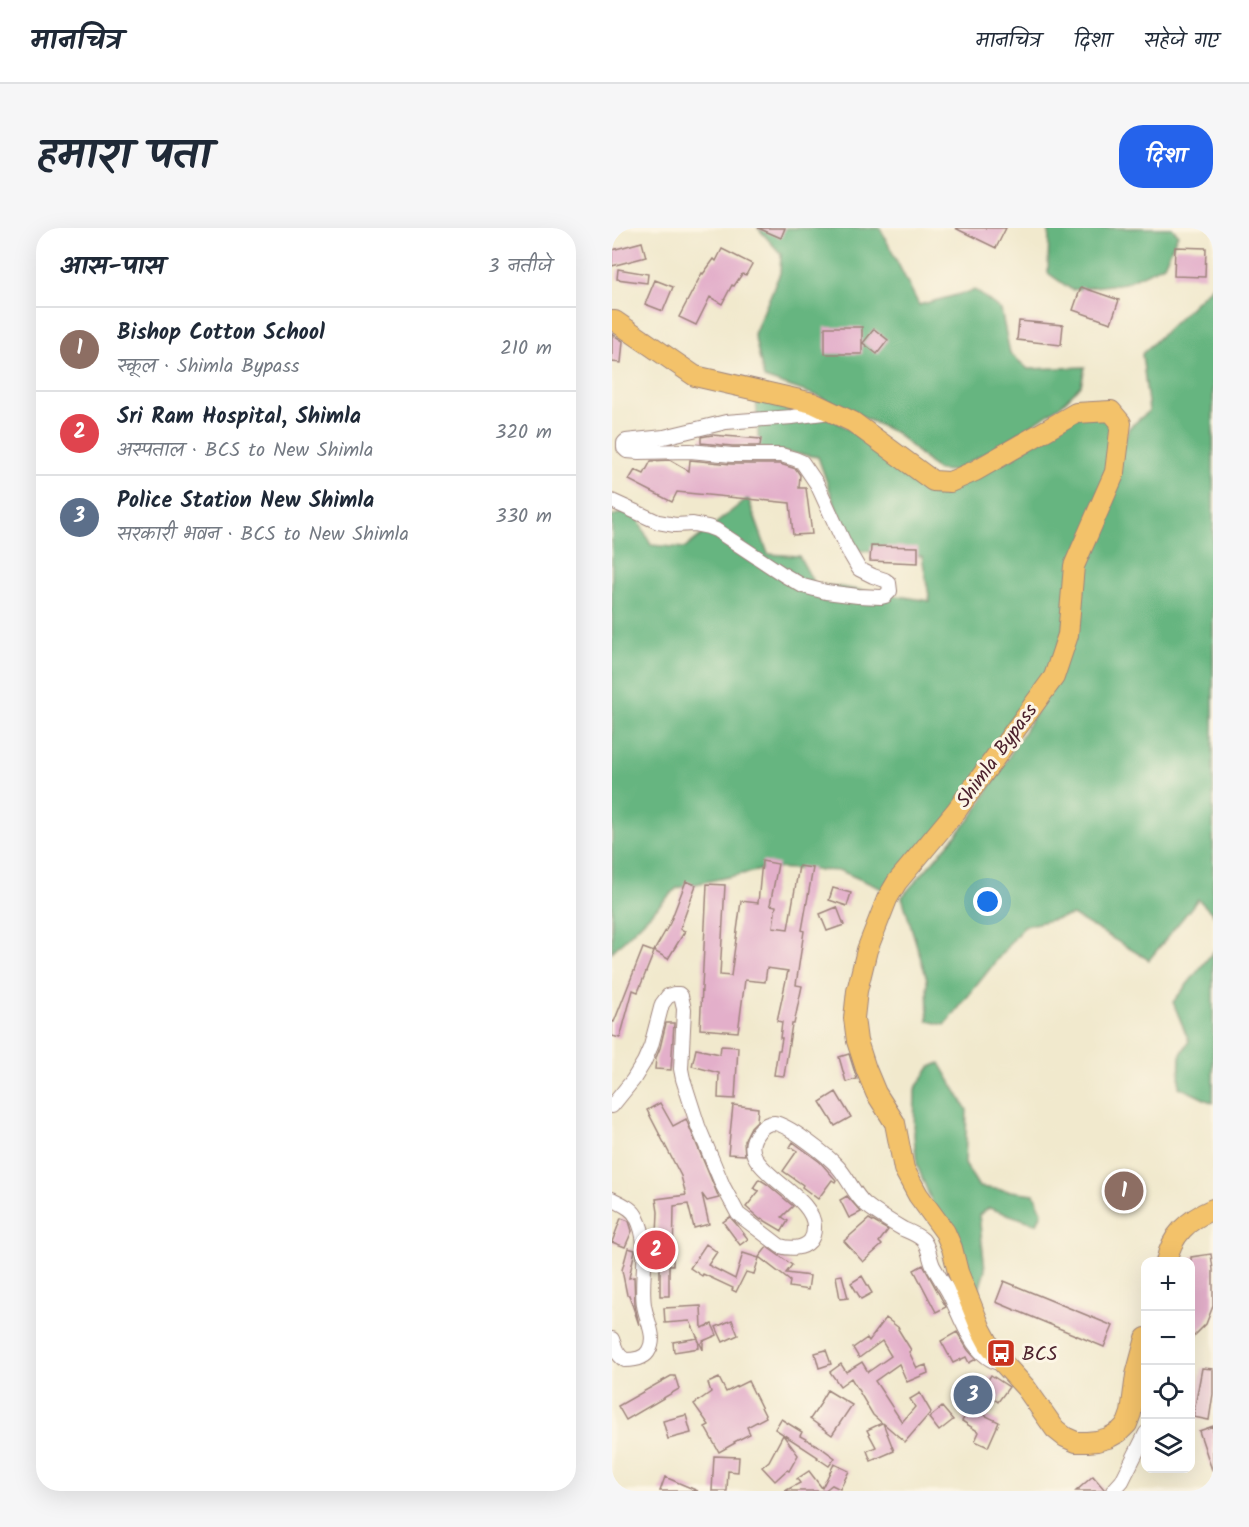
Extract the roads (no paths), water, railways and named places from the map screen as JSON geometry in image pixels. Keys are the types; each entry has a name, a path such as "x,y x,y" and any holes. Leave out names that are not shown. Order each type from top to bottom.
{"highway":[{"name":"Shimla Bypass","path":"612,321 695,376 813,404 853,422 933,481 950,482 975,471 1076,413 1111,411 1121,423 1115,471 1074,566 1068,635 1054,677 956,811 897,882 887,899 867,950 857,991 854,1018 866,1069 876,1093 895,1123 898,1132 904,1169 918,1195 945,1233 981,1329 989,1344 1026,1388 1055,1429 1076,1442 1097,1441 1119,1432 1127,1424 1131,1413 1136,1375 1141,1360"},
{"path":"1167,1257 1173,1239 1193,1220 1213,1209"}],"street":[{"path":"612,501 658,522 675,525 693,524 716,530 803,586 858,596 885,596 890,591 889,584 859,569 845,545 817,484 802,462 782,455 627,451 623,445 629,440 664,437 726,422 831,412"},
{"path":"612,1106 644,1062 651,1046 662,1004 668,996 679,994 684,1009 681,1069 683,1079 698,1126 723,1186 738,1214 780,1246 800,1247 809,1242 813,1235 814,1225 807,1209 797,1197 755,1160 752,1151 752,1142 762,1127 773,1123 782,1125 831,1161 866,1205 922,1240 973,1342 988,1358 1004,1364"},
{"path":"612,1199 626,1205 637,1216 642,1231 644,1244 642,1286 652,1341 649,1352 643,1357 625,1360 620,1357 612,1339"},
{"path":"1113,1491 1122,1481 1141,1442"}],"place":[{"name":"Bishop Cotton School","path":"1124,1191"},
{"name":"Sri Ram Hospital, Shimla","path":"656,1250"},
{"name":"BCS","path":"1001,1353"},
{"name":"Police Station New Shimla","path":"973,1395"}]}
